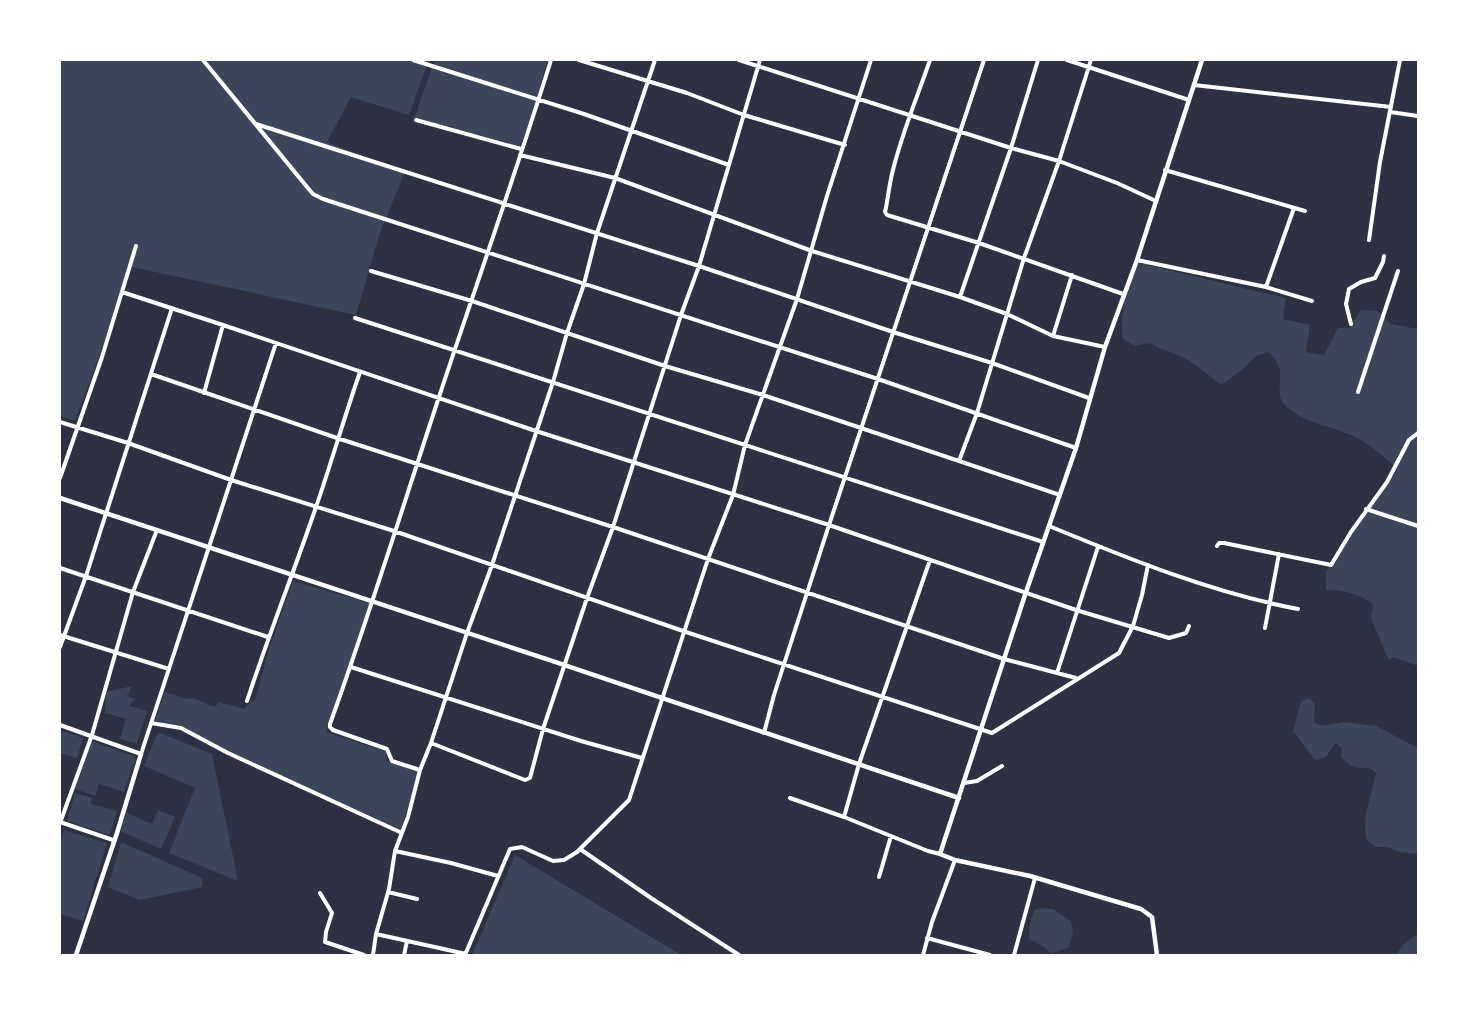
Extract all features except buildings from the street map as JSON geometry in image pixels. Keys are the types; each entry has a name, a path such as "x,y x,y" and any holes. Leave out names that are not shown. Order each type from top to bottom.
{"street":[{"path":"203,60 306,187 318,197 380,219 878,380 1076,448"},
{"path":"413,60 539,99 729,165"},
{"path":"420,770 392,760 389,750 386,748 333,730 330,724 551,60"},
{"path":"579,60 687,93 744,115 845,145"},
{"path":"373,955 376,934 388,892 395,851 408,817 420,770 431,743 553,382 567,332 584,284 597,233 655,60"},
{"path":"740,60 960,132 1060,161 1117,183 1156,201"},
{"path":"431,743 522,778 528,779 531,776 543,729 564,664 613,527 681,315 700,266 760,60"},
{"path":"376,934 466,955 510,849 516,847 533,851 556,862 569,858 628,802 686,632 708,559 732,495 745,445 796,300 871,60"},
{"path":"930,60 900,144 891,176 890,194 885,212 887,215 1024,258 1123,294"},
{"path":"764,733 774,695 786,665 829,525 984,60"},
{"path":"960,297 1011,148 1038,60"},
{"path":"1068,60 1188,100"},
{"path":"959,461 977,413 1024,258 1060,161 1091,60"},
{"path":"940,854 1026,592 1076,448 1105,347 1137,260 1202,60"},
{"path":"1369,240 1380,162 1400,60"},
{"path":"1194,85 1391,110 1418,116"},
{"path":"416,120 521,149"},
{"path":"255,124 700,266 796,300 992,363 1090,398"},
{"path":"520,155 615,178 812,251 960,297 1007,314 1053,336 1105,347"},
{"path":"1166,170 1305,211"},
{"path":"1266,287 1294,208"},
{"path":"60,478 102,357 136,246"},
{"path":"1350,324 1346,304 1349,289 1375,278 1384,256"},
{"path":"1137,260 1266,287 1312,301"},
{"path":"371,271 472,301 665,366 763,395 1060,495"},
{"path":"1358,392 1398,271"},
{"path":"1053,336 1072,275"},
{"path":"122,292 223,324 536,431 829,525 1076,610 1170,638 1186,633 1189,626"},
{"path":"60,647 62,636 86,576 172,308"},
{"path":"355,318 1043,542"},
{"path":"204,393 223,324"},
{"path":"76,955 276,343"},
{"path":"247,701 268,637 316,508 337,438 360,372"},
{"path":"151,374 337,438 613,527 1004,659 1076,678"},
{"path":"60,422 128,443 316,508 394,531 686,632 980,730 994,732 1119,652 1133,626 1142,596 1148,565"},
{"path":"1217,546 1224,543 1331,565 1366,509 1387,482 1409,440 1418,434"},
{"path":"60,498 292,576 564,664 959,798"},
{"path":"1366,509 1418,526"},
{"path":"1049,526 1098,547 1148,565 1271,604 1298,609"},
{"path":"113,840 60,823 92,735 133,592 157,530"},
{"path":"1057,673 1098,547"},
{"path":"1266,628 1279,554"},
{"path":"844,816 881,697 930,560"},
{"path":"60,568 268,637"},
{"path":"62,636 168,669"},
{"path":"350,667 543,729 642,758"},
{"path":"151,723 181,728 228,753 402,834"},
{"path":"60,725 141,754"},
{"path":"964,784 977,781 1002,766"},
{"path":"790,798 844,816 955,860 1035,878 1141,909 1152,917 1157,955"},
{"path":"879,876 892,836"},
{"path":"580,849 739,955"},
{"path":"395,851 498,876"},
{"path":"923,955 927,938 955,860"},
{"path":"1014,955 1035,878"},
{"path":"388,892 417,899"},
{"path":"320,893 332,913 325,942 364,955"},
{"path":"927,938 990,955"},
{"path":"404,955 407,941"}],"shaded area":[{"path":"60,60 429,60 409,115 351,97 327,142 405,172 380,233 356,315 132,267 75,421 60,416"},
{"path":"435,60 547,60 535,109 520,146 414,118"},
{"path":"1139,263 1286,298 1283,319 1310,325 1306,352 1324,355 1338,328 1349,328 1361,310 1378,311 1391,324 1418,329 1418,666 1394,657 1389,660 1371,619 1373,604 1351,593 1326,590 1326,572 1398,469 1361,440 1301,417 1284,404 1280,393 1279,366 1268,352 1256,356 1242,370 1221,385 1181,357 1150,343 1135,346 1123,339 1123,311 1128,290"},
{"path":"293,581 370,603 326,732 387,752 386,761 419,771 401,830 232,753 179,725 155,721 165,692 187,699 193,698 215,707 219,702 244,709 255,700 269,649"},
{"path":"132,686 128,696 134,699 130,706 147,711 137,744 120,739 126,719 105,713 106,692"},
{"path":"1309,698 1315,704 1314,722 1322,726 1343,722 1376,726 1418,748 1418,854 1400,852 1388,847 1376,847 1367,839 1365,832 1366,816 1376,773 1370,768 1357,768 1347,763 1341,756 1342,748 1335,743 1326,757 1315,760 1293,731 1301,701"},
{"path":"60,730 83,738 77,758 60,753"},
{"path":"158,732 212,754 238,881 169,853 195,788 144,766"},
{"path":"92,741 136,757 124,792 99,784 95,796 75,789"},
{"path":"75,793 92,798 91,804 117,811 110,835 67,821"},
{"path":"158,810 175,817 161,849 120,831 127,813 152,824"},
{"path":"64,830 107,843 83,921 60,914 60,843"},
{"path":"121,842 202,878 202,887 140,900 108,887"},
{"path":"515,855 681,955 472,955"},
{"path":"1042,908 1053,909 1071,921 1073,933 1068,948 1050,953 1044,947 1029,939 1029,928 1034,910"},
{"path":"1418,933 1418,955 1396,955 1404,944"}]}
